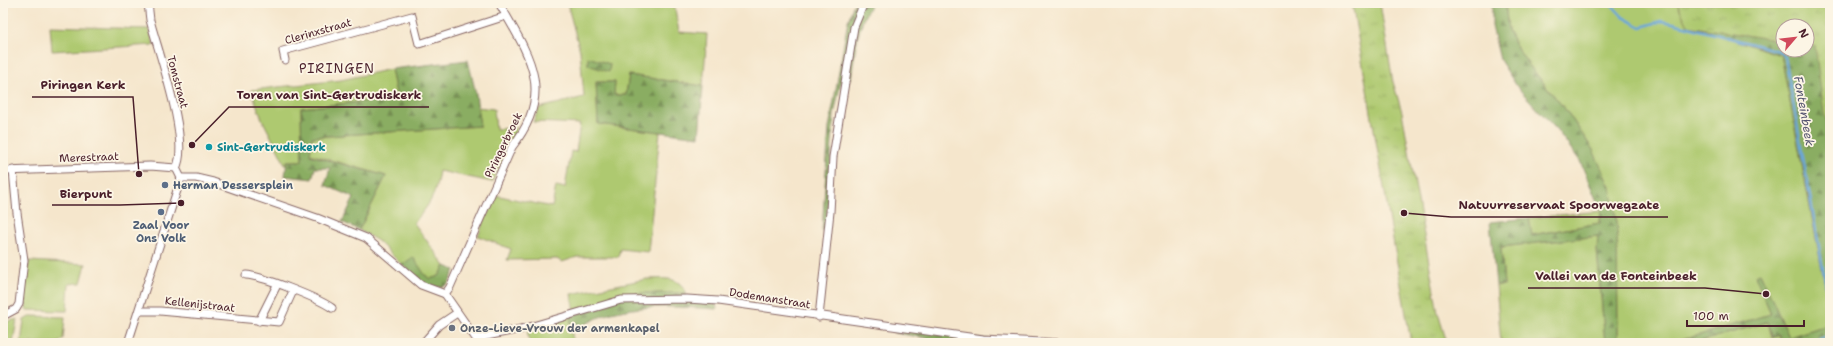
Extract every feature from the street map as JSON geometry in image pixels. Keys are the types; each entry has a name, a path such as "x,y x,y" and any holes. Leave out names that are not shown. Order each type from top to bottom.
{"street":[{"name":"Tomstraat","path":"148,3 150,20 178,123 179,162 176,168"},
{"name":"Piringerbroek","path":"445,294 450,287 512,147 520,136 535,101 536,83 530,61 499,3"},
{"path":"819,317 830,212 833,157 854,27 864,3"},
{"name":"Clerinxstraat","path":"285,60 283,52 412,16 419,44 506,16"},
{"name":"Merestraat","path":"3,171 150,166 176,168"},
{"path":"128,343 181,178 176,168"},
{"path":"3,316 16,309 19,304 24,260 17,213 13,170"},
{"path":"181,178 196,178 213,182 317,218 366,238 421,285 445,294 478,341"},
{"path":"246,275 254,276 277,284 325,303 332,308"},
{"path":"259,321 277,284"},
{"name":"Kellenijstraat","path":"139,311 160,311 279,322 294,291"},
{"name":"Dodemanstraat","path":"478,341 621,300 703,300 983,340 1063,343"},
{"path":"423,343 439,324 457,313"}],"green space":[{"path":"567,3 674,3 679,32 707,34 703,86 629,75 626,95 614,95 615,82 596,82 598,124 660,132 648,252 620,249 618,257 577,257 562,262 557,259 507,260 511,249 478,236 495,195 552,207 556,186 565,188 571,151 576,152 580,124 533,122 539,108 584,97 580,51"},
{"path":"854,3 872,3 863,20 860,30 855,49 851,79 842,77 834,114 826,231 822,231 829,128 848,21"},
{"path":"1352,3 1380,3 1393,82 1402,112 1438,313 1447,343 1411,343"},
{"path":"1492,3 1505,3 1508,30 1519,51 1568,113 1593,150 1610,187 1617,222 1618,343 1605,343 1597,249 1598,236 1501,247 1504,285 1496,285 1490,222 1529,218 1532,235 1600,223 1601,211 1580,161 1557,130 1518,88 1500,60 1492,26"},
{"path":"1505,3 1677,3 1688,25 1775,53 1775,58 1782,58 1830,311 1830,324 1789,337 1760,273 1756,275 1771,314 1672,343 1648,343 1647,340 1635,343 1618,343 1617,222 1593,150 1568,113 1528,64 1508,30"},
{"path":"1677,3 1830,3 1830,311 1782,58 1815,58 1815,18 1775,18 1775,53 1688,25"},
{"path":"1677,3 1830,3 1830,130 1824,113 1815,46 1815,18 1775,18 1775,40 1688,26"},
{"path":"50,26 149,29 154,45 52,51"},
{"path":"588,57 610,64 609,72 588,65"},
{"path":"468,60 476,94 480,126 312,137 310,155 386,176 359,230 342,222 354,198 325,185 330,168 315,168 312,179 285,176 287,161 302,161 301,108 397,98 391,69"},
{"path":"391,69 397,98 301,108 302,161 287,161 286,166 262,119 251,90 341,80"},
{"path":"629,75 703,86 699,137 598,124 596,82 615,82 614,95 626,95"},
{"path":"477,107 494,109 496,129 517,128 492,182 439,171 434,193 425,210 414,223 445,266 439,276 430,279 425,275 413,258 402,265 378,241 359,230 386,176 310,154 312,137 480,126"},
{"path":"1601,211 1600,223 1531,235 1529,218"},
{"path":"1599,236 1597,250 1605,343 1501,343 1496,285 1504,285 1501,247"},
{"path":"413,257 425,275 430,279 439,276 445,266 455,270 449,283 437,287 430,286 418,279 402,265"},
{"path":"29,261 86,264 81,283 69,284 67,311 26,310 26,304 23,302"},
{"path":"1760,273 1789,337 1830,324 1830,343 1781,343 1779,335 1773,338 1768,322 1695,343 1672,343 1771,314 1755,275"},
{"path":"647,279 670,279 679,283 686,293 640,293 609,297 609,300 574,311 571,294"},
{"path":"640,293 686,293 686,300 716,304 717,309 664,307 638,308 602,316 572,331 570,316 610,304 608,297"},
{"path":"31,316 65,317 63,339 58,343 21,343 24,320"},
{"path":"570,316 573,343 530,343 527,331"},
{"path":"17,319 13,343 3,343 3,323"},
{"path":"1768,322 1772,338 1779,335 1781,343 1695,343"},
{"path":"893,329 1025,343 960,343 894,333"}],"waterway":[{"name":"Fonteinbeek","path":"1610,3 1623,17 1641,27 1662,21 1673,23 1779,51 1785,57 1830,308"},
{"name":"Fonteinbeek","path":"1808,343 1830,336"}],"place":[{"name":"Toren van Sint-Gertrudiskerk","path":"192,145"},
{"name":"Sint-Gertrudiskerk","path":"209,147"},
{"name":"Piringen Kerk","path":"139,174"},
{"name":"Herman Dessersplein","path":"165,185"},
{"name":"Bierpunt","path":"181,203"},
{"name":"Zaal Voor Ons Volk","path":"161,212"},
{"name":"Natuurreservaat Spoorwegzate","path":"1404,213"},
{"name":"Vallei van de Fonteinbeek","path":"1766,294"},
{"name":"Onze-Lieve-Vrouw der armenkapel","path":"452,328"}],"district":[{"name":"PIRINGEN","path":"337,68"}]}
